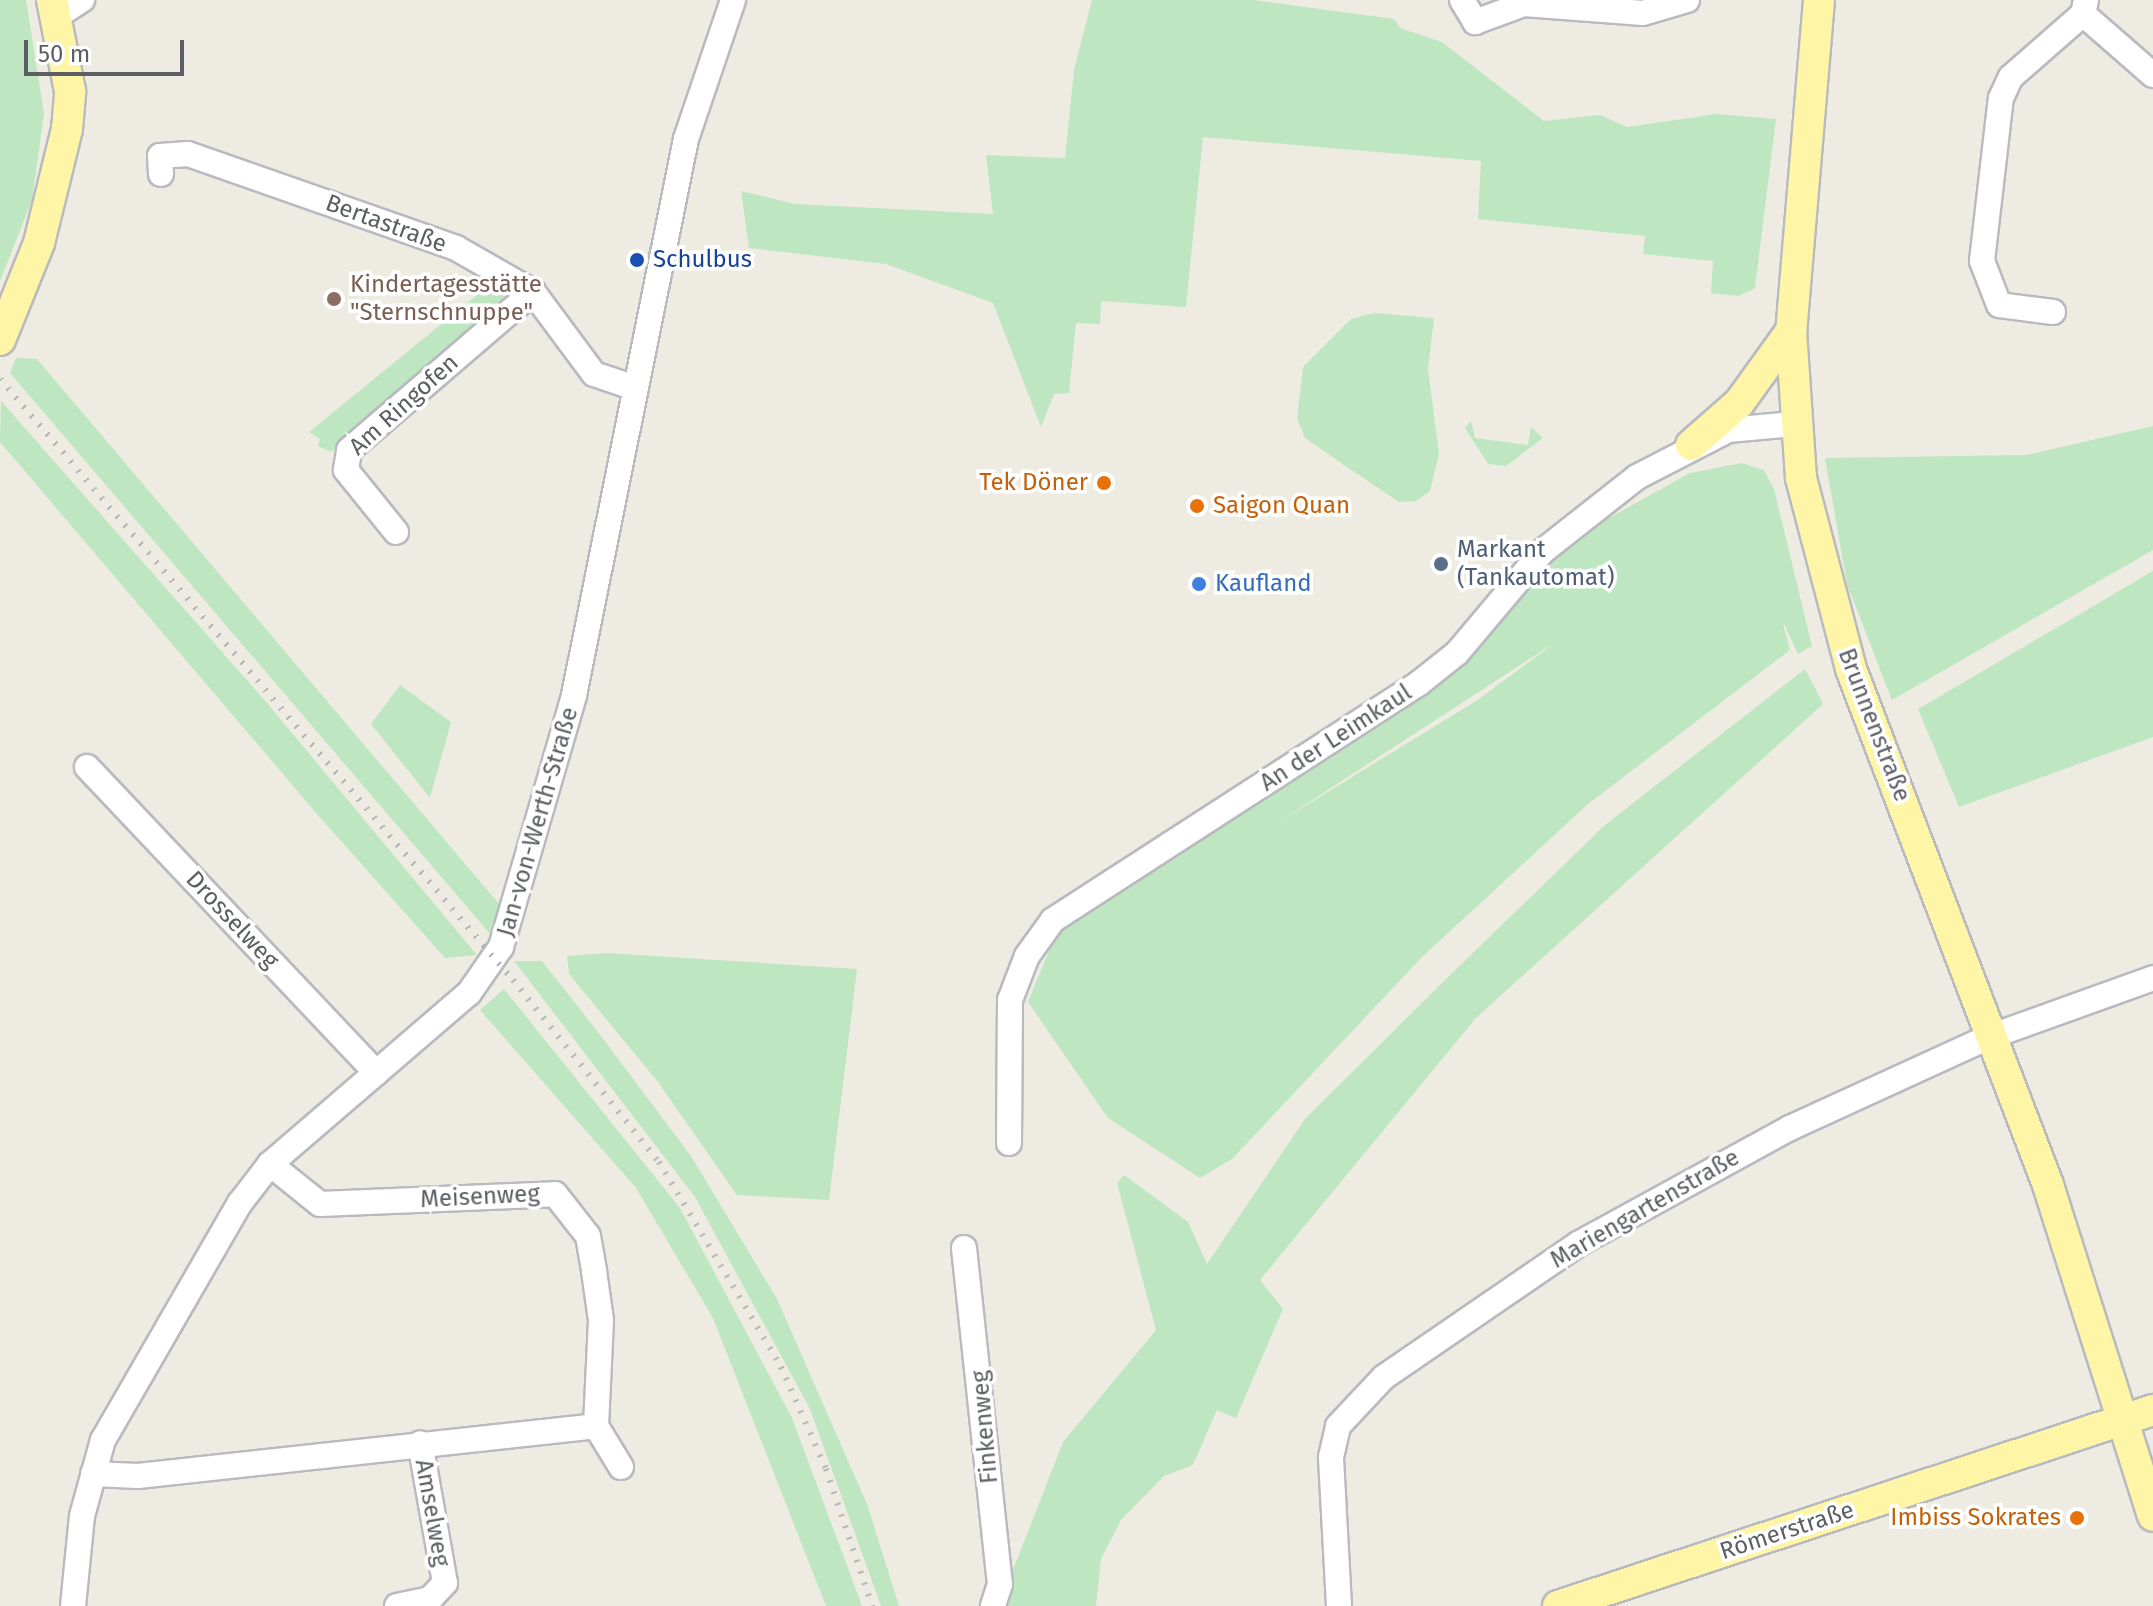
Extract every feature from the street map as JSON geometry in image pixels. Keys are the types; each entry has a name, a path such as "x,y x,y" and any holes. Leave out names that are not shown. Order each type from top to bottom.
{"main road":[{"name":"Brunnenstraße","path":"1819,0 1791,331 1794,424 1847,658 2140,1414 2153,1516"},
{"path":"0,340 59,179 70,91 64,5"},
{"path":"1691,445 1739,403 1791,331"},
{"name":"Römerstraße","path":"1558,1606 2140,1414"}],"street":[{"name":"Jan-von-Werth-Straße","path":"73,1606 93,1474 117,1407 270,1164 469,993 501,947 574,695 632,387 686,139 733,0"},
{"path":"1462,0 1475,22 1524,4 1643,13 1687,0"},
{"path":"2053,312 1999,305 1982,261 2001,98 2011,77 2084,7 2153,75"},
{"name":"Bertastraße","path":"161,174 160,156 188,154 456,248 533,292 594,374 632,387"},
{"name":"Am Ringofen","path":"396,532 346,470 349,450 533,292"},
{"name":"An der Leimkaul","path":"1009,1143 1010,1000 1027,956 1053,920 1418,684 1457,653 1543,551 1596,507 1691,445 1728,430 1794,424"},
{"name":"Drosselweg","path":"87,767 376,1073"},
{"name":"Mariengartenstraße","path":"1339,1606 1331,1457 1338,1426 1374,1385 1505,1290 1644,1207 1790,1128 1994,1034 2153,978"},
{"name":"Meisenweg","path":"270,1164 320,1204 555,1194 588,1236 601,1320 596,1426"},
{"name":"Finkenweg","path":"964,1248 1000,1584 993,1606"},
{"path":"93,1474 138,1476 596,1426 621,1467"},
{"name":"Amselweg","path":"397,1606 430,1599 445,1583 420,1443"}],"green space":[{"path":"0,0 26,0 44,114 32,200 0,281"},
{"path":"1092,0 1254,0 1394,19 1400,28 1442,42 1544,121 1600,115 1627,127 1716,114 1776,119 1755,288 1739,296 1711,293 1713,261 1643,254 1645,236 1478,219 1481,161 1203,137 1186,307 1101,301 1100,324 1076,323 1069,393 1054,394 1041,427 993,303 886,264 749,248 741,191 795,204 993,214 986,155 1065,158 1074,70"},
{"path":"488,286 506,293 505,304 331,452 318,446 320,439 309,432"},
{"path":"1374,313 1434,318 1428,369 1439,454 1430,491 1416,501 1399,502 1305,438 1297,418 1303,367 1351,319"},
{"path":"16,358 37,359 500,905 491,935 10,373"},
{"path":"1,401 267,703 477,955 445,958 317,814 0,442"},
{"path":"1471,421 1475,438 1528,445 1531,427 1543,438 1506,466 1488,464 1465,428"},
{"path":"2153,426 2153,550 1892,700 1847,584 1825,458 2027,455"},
{"path":"1742,463 1764,470 1774,489 1812,646 1798,654 1782,620 1790,650 1588,804 1422,957 1232,1159 1200,1178 1108,1118 1028,1002 1057,931 1449,672 1562,544 1690,473","holes":["1552,645 1476,701 1277,823"]},
{"path":"2153,571 2153,737 1959,807 1918,709"},
{"path":"1805,669 1823,704 1476,1018 1260,1280 1283,1309 1236,1418 1217,1410 1193,1465 1164,1476 1121,1520 1101,1559 1096,1606 999,1606 1063,1442 1156,1330 1117,1183 1124,1175 1188,1222 1207,1264 1305,1119 1605,825"},
{"path":"400,685 451,722 430,798 371,724"},
{"path":"608,953 857,969 829,1200 737,1195 658,1082 569,974 567,956"},
{"path":"514,961 542,961 598,1032 691,1156 777,1299 867,1504 899,1606 881,1606 810,1409 695,1197"},
{"path":"504,989 680,1208 792,1418 862,1606 826,1606 713,1318 636,1188 480,1010"}],"railway":[{"path":"0,379 513,980 659,1162 781,1367 826,1469 872,1606"}],"place":[{"name":"Schulbus","path":"637,260"},
{"name":"Kindertagesstätte \"Sternschnuppe\"","path":"334,299"},
{"name":"Tek Döner","path":"1104,483"},
{"name":"Saigon Quan","path":"1197,506"},
{"name":"Markant (Tankautomat)","path":"1441,564"},
{"name":"Kaufland","path":"1199,584"},
{"name":"Imbiss Sokrates","path":"2077,1518"}]}
